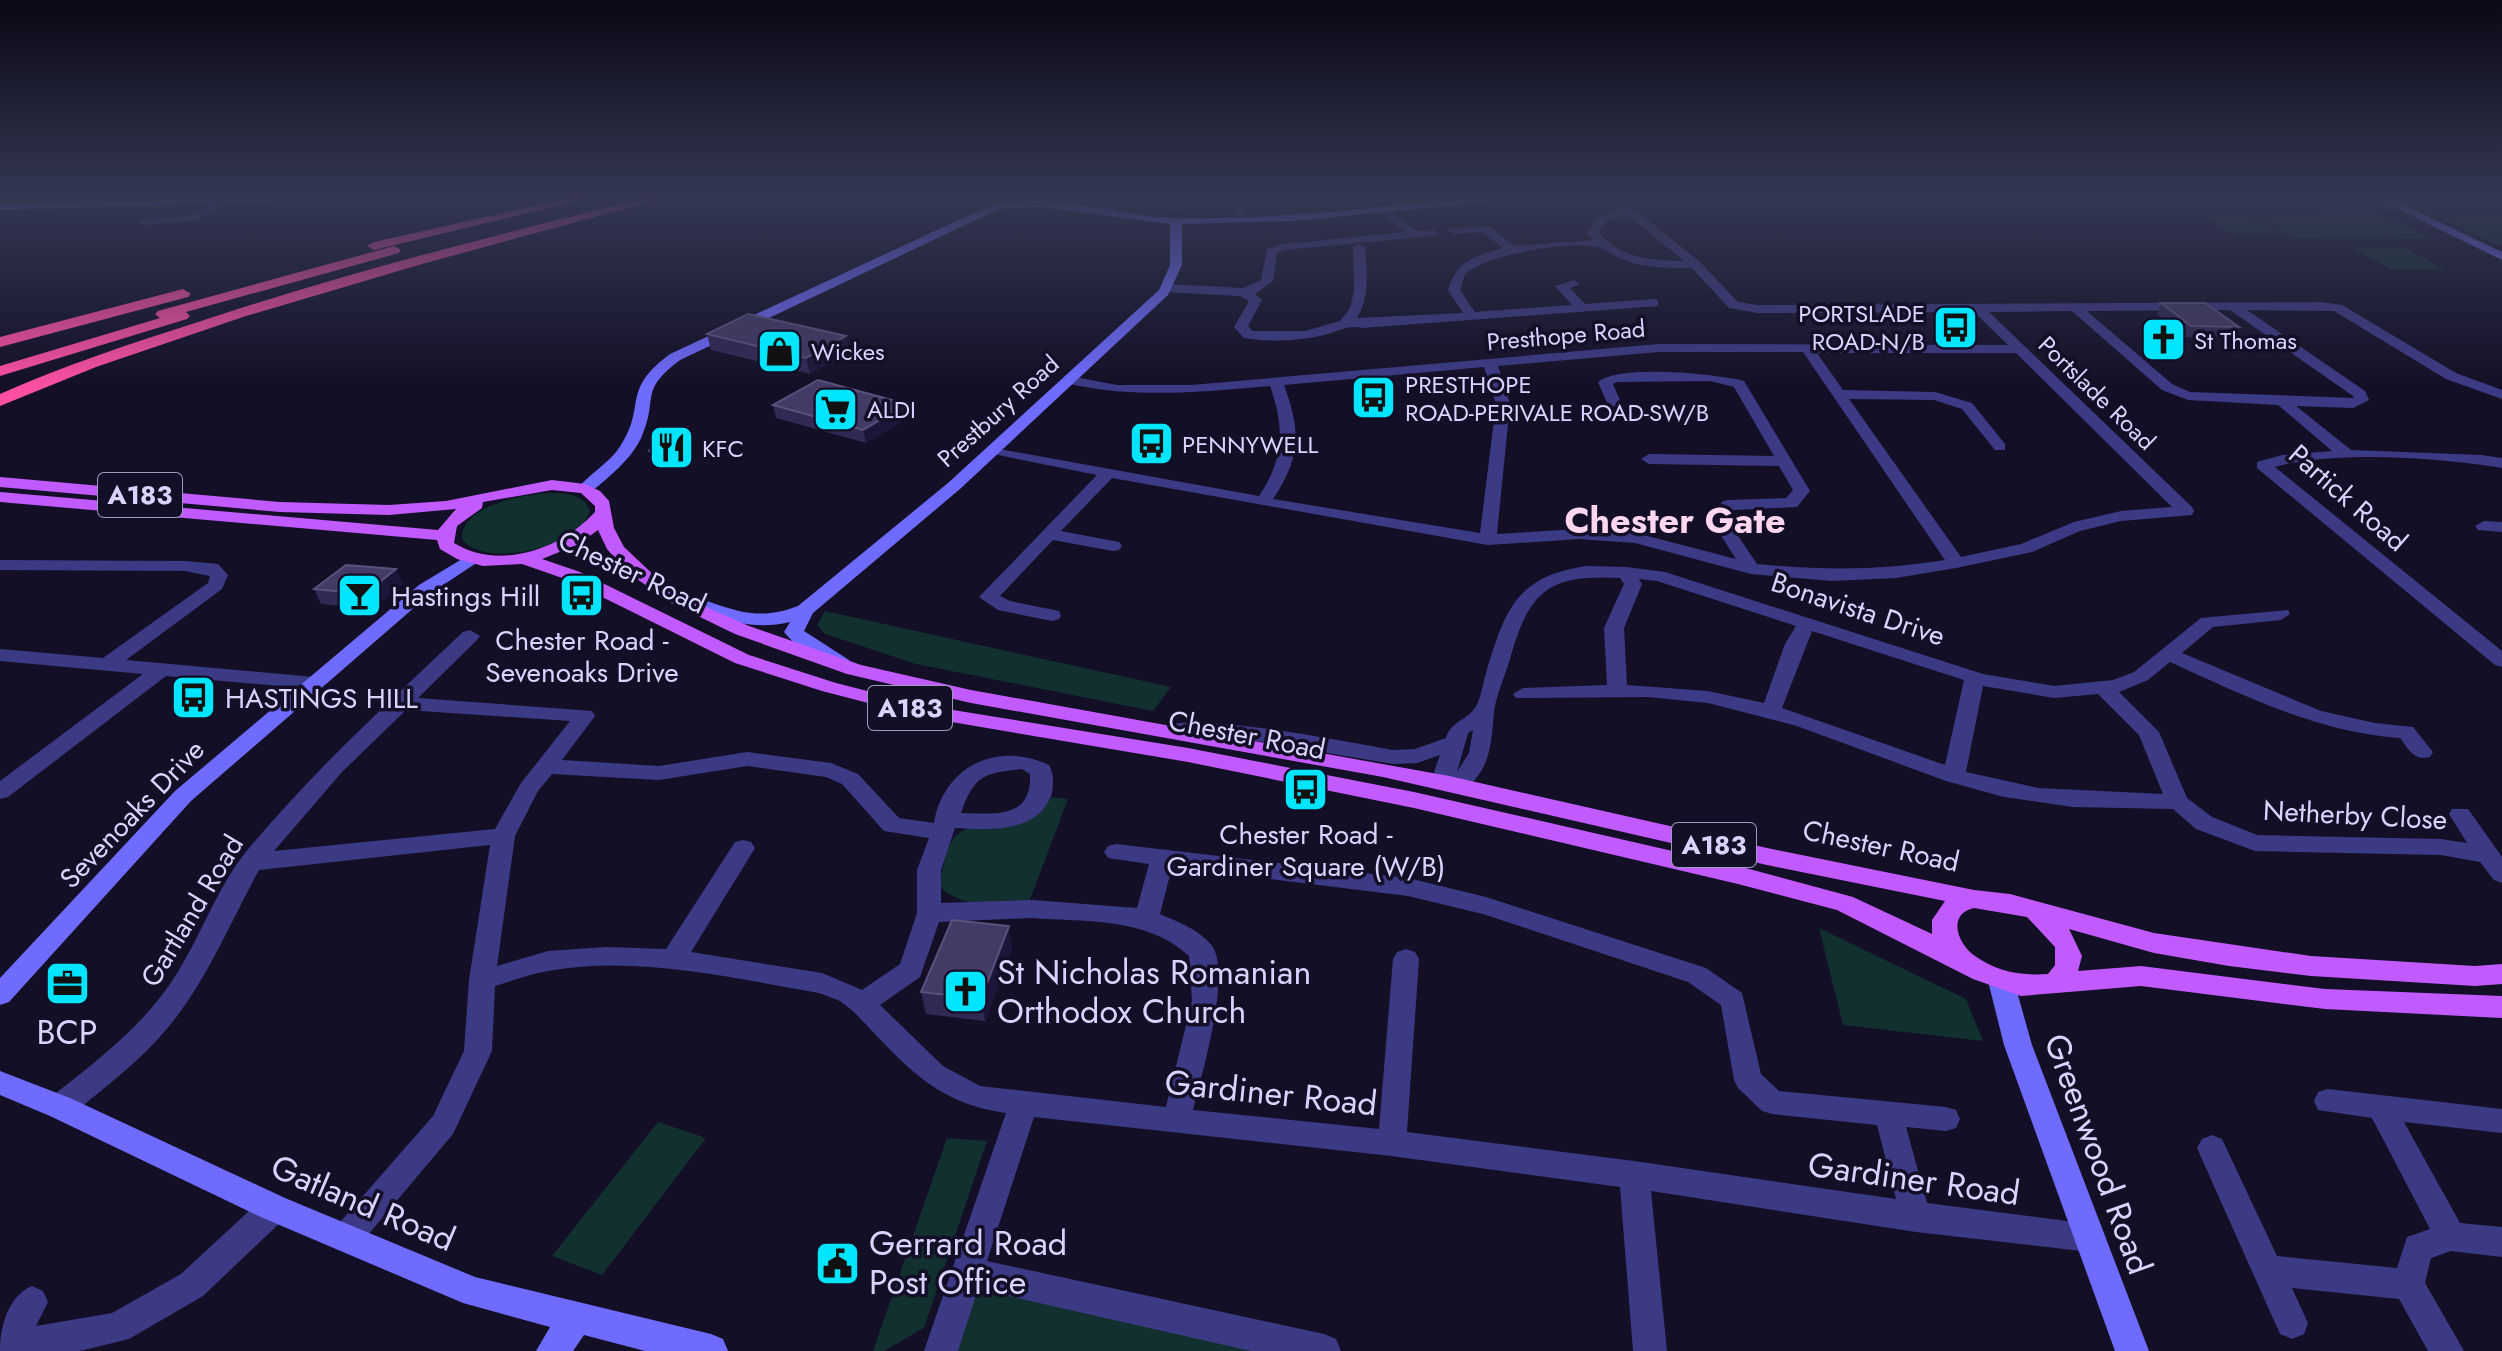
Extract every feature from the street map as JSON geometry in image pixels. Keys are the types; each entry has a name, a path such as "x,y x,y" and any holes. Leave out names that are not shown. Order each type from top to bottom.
{"highway":[{"path":"0,342 313,262"},
{"path":"0,363 258,287 356,262"},
{"path":"0,371 306,280 378,262"},
{"path":"0,401 118,354 234,314 408,262"}],"main road":[{"name":"Chester Road","path":"0,482 280,507 350,510 416,510 552,485 585,489 603,505 603,514 617,550 646,579 676,598 744,631 847,666 941,691 1169,730 1453,796 1844,903 2001,981 2021,986 2141,976 2325,999 2502,1007"},
{"name":"A183","path":"0,497 401,530 443,536 453,552 472,558"},
{"name":"Chester Road","path":"443,536 458,516 488,498"},
{"name":"Chester Road","path":"472,558 492,561 523,558 566,544 594,527 603,514"},
{"name":"Chester Road","path":"523,558 574,576 742,659 829,687 922,711 1453,796 1974,899 1991,899 2154,943 2229,956 2311,966 2475,976 2502,974"},
{"name":"Chester Road","path":"1965,961 1948,940 1944,920 1957,903 1974,899"},
{"name":"Chester Road","path":"2028,910 2048,922 2068,948 2070,962 2066,974 2055,983"}],"street":[{"path":"585,489 622,456 635,435 643,384 656,370 675,357 875,262"},
{"path":"1176,262 1166,288 1243,292 1253,291 1267,281 1270,262"},
{"path":"1243,292 1256,300 1241,327 1249,335 1323,332 1341,328 1349,320 1361,287 1360,262"},
{"path":"1472,317 1454,290 1459,274 1476,262"},
{"path":"1650,262 1695,264"},
{"path":"1693,262 1734,305 1758,309 2337,308 2451,376 2502,395"},
{"path":"1574,284 1561,286 1582,308"},
{"name":"Prestbury Road","path":"676,598 756,623 783,620 805,610 994,450 1166,288"},
{"path":"1349,320 1362,324 1654,303"},
{"name":"Portslade Road","path":"1956,563 2026,548 2074,527 2109,519 2186,511 1977,307"},
{"path":"2075,307 2167,387 2203,399 2353,404 2362,400 2360,394 2234,307"},
{"name":"Presthope Road","path":"1070,380 1117,389 1191,389 1659,348 2020,349"},
{"path":"994,450 1263,502 1488,540 1579,534 1636,538 1751,569 1832,576 1896,573 1956,563 1807,348"},
{"path":"1488,540 1503,404 1490,364"},
{"path":"1614,403 1605,382 1615,378 1710,377 1739,384 1802,491 1791,503 1729,505 1717,517 1751,569"},
{"path":"1263,502 1284,473 1290,441 1289,416 1276,382"},
{"path":"1839,394 1935,396 1967,406 2000,447"},
{"path":"2283,402 2347,455"},
{"name":"Partick Road","path":"2502,463 2478,458 2347,455 2276,459 2263,465 2502,661"},
{"path":"1649,459 1784,461"},
{"path":"1052,615 1005,606 988,597 1109,472"},
{"path":"2484,526 2502,527"},
{"path":"1048,534 1113,546"},
{"name":"Sevenoaks Drive","path":"0,995 183,796 425,589 472,558"},
{"path":"0,565 185,566 212,568 219,575 216,585 108,664"},
{"name":"Bonavista Drive","path":"1453,796 1469,777 1485,732 1484,712 1522,602 1540,584 1576,572 1626,572 1700,586 1975,677 2009,686 2054,692 2104,688 2141,676 2208,622 2281,614"},
{"path":"1617,689 1614,628 1633,584 1626,572"},
{"path":"805,610 794,632 801,640 847,666"},
{"path":"1771,711 1795,644 1808,622"},
{"name":"Gartland Road","path":"60,1107 133,1047 162,1016 183,986 251,862 334,767 470,636"},
{"path":"2169,654 2302,713 2383,732 2406,732"},
{"path":"0,655 314,683"},
{"path":"0,792 161,670"},
{"path":"1954,776 1975,677"},
{"path":"1523,694 1617,689 1677,691 1771,711 1954,776 2038,796 2178,802 2148,732 2104,688"},
{"path":"346,1238 443,1125 478,1051 482,980 503,836 529,788 585,716 401,703"},
{"name":"Bonavista Drive","path":"1455,742 1459,730 1484,712"},
{"path":"2392,715 2422,752"},
{"path":"1169,730 1239,731 1393,757 1417,756 1455,742"},
{"path":"1453,796 1445,772 1455,742"},
{"path":"545,766 659,773 747,759 831,770 850,779 892,825 943,826 929,870 929,913 911,970 862,1004"},
{"name":"Netherby Close","path":"2178,802 2204,823 2255,843 2441,847 2487,855"},
{"name":"Netherby Close","path":"2460,814 2502,874"},
{"path":"251,862 503,836"},
{"path":"673,959 743,848"},
{"path":"1116,852 1408,887 1486,906 1697,975 1733,1000 1748,1080 1772,1102 1946,1119"},
{"path":"1146,918 1163,858"},
{"path":"929,913 1032,909 1146,918 1183,935 1202,952 1205,1001 1177,1119"},
{"name":"Gardiner Road","path":"482,980 548,961 606,957 673,959 822,983 849,994 933,1074 976,1097 1392,1143 1634,1174 1916,1218 2090,1238"},
{"path":"1392,1143 1406,959"},
{"name":"Greenwood Road","path":"2001,981 2018,1045 2132,1351"},
{"name":"Gatland Road","path":"0,1083 60,1107 274,1208 474,1292 711,1351"},
{"path":"2328,1101 2502,1121"},
{"path":"941,1351 1024,1103"},
{"path":"2381,1108 2451,1237"},
{"path":"1888,1113 1916,1218"},
{"path":"2212,1148 2292,1323"},
{"path":"1634,1174 1650,1351"},
{"path":"6,1350 117,1328 192,1285 274,1208"},
{"path":"2447,1351 2408,1285 2418,1247 2451,1237 2502,1242"},
{"path":"2268,1270 2408,1285"},
{"path":"969,1272 1324,1351"},
{"path":"6,1350 32,1302"},
{"path":"553,1351 578,1316"}],"green space":[{"path":"2378,262 2431,262 2446,270 2391,269"},
{"path":"550,493 579,498 590,511 583,524 569,535 551,544 510,553 490,553 473,548 462,539 464,527 482,510 511,499"},
{"path":"825,611 1171,687 1153,711 916,664 825,634 817,625"},
{"path":"1051,797 1068,799 1029,902 969,902 958,899 939,885 948,848 954,838 974,828 1012,826 1025,821 1039,812"},
{"path":"1819,928 1966,999 1983,1041 1843,1025"},
{"path":"658,1122 706,1138 602,1275 552,1256"},
{"path":"947,1138 987,1141 924,1328 884,1351 873,1351"},
{"path":"969,1272 1324,1351 941,1351"}],"building":[{"path":"2161,303 2205,303 2239,327 2191,326"},
{"path":"748,314 846,336 806,358 707,334"},
{"path":"818,380 907,404 863,430 773,405"},
{"path":"687,427 677,449 662,453 649,451 660,428"},
{"path":"346,565 396,569 365,594 314,589"},
{"path":"952,920 1009,926 981,999 921,992"}],"place":[{"name":"PORTSLADE ROAD-N/B","path":"1956,327"},
{"name":"St Thomas","path":"2163,340"},
{"name":"Wickes","path":"780,351"},
{"name":"PRESTHOPE ROAD-PERIVALE ROAD-SW/B","path":"1374,398"},
{"name":"ALDI","path":"836,409"},
{"name":"PENNYWELL","path":"1151,444"},
{"name":"KFC","path":"671,448"},
{"name":"Hastings Hill","path":"360,596"},
{"name":"Chester Road - Sevenoaks Drive","path":"582,596"},
{"name":"HASTINGS HILL","path":"194,698"},
{"name":"Chester Road - Gardiner Square (W/B)","path":"1306,790"},
{"name":"BCP","path":"67,984"},
{"name":"St Nicholas Romanian Orthodox Church","path":"966,992"},
{"name":"Gerrard Road Post Office","path":"838,1263"}],"district":[{"name":"Chester Gate","path":"1675,520"}]}
